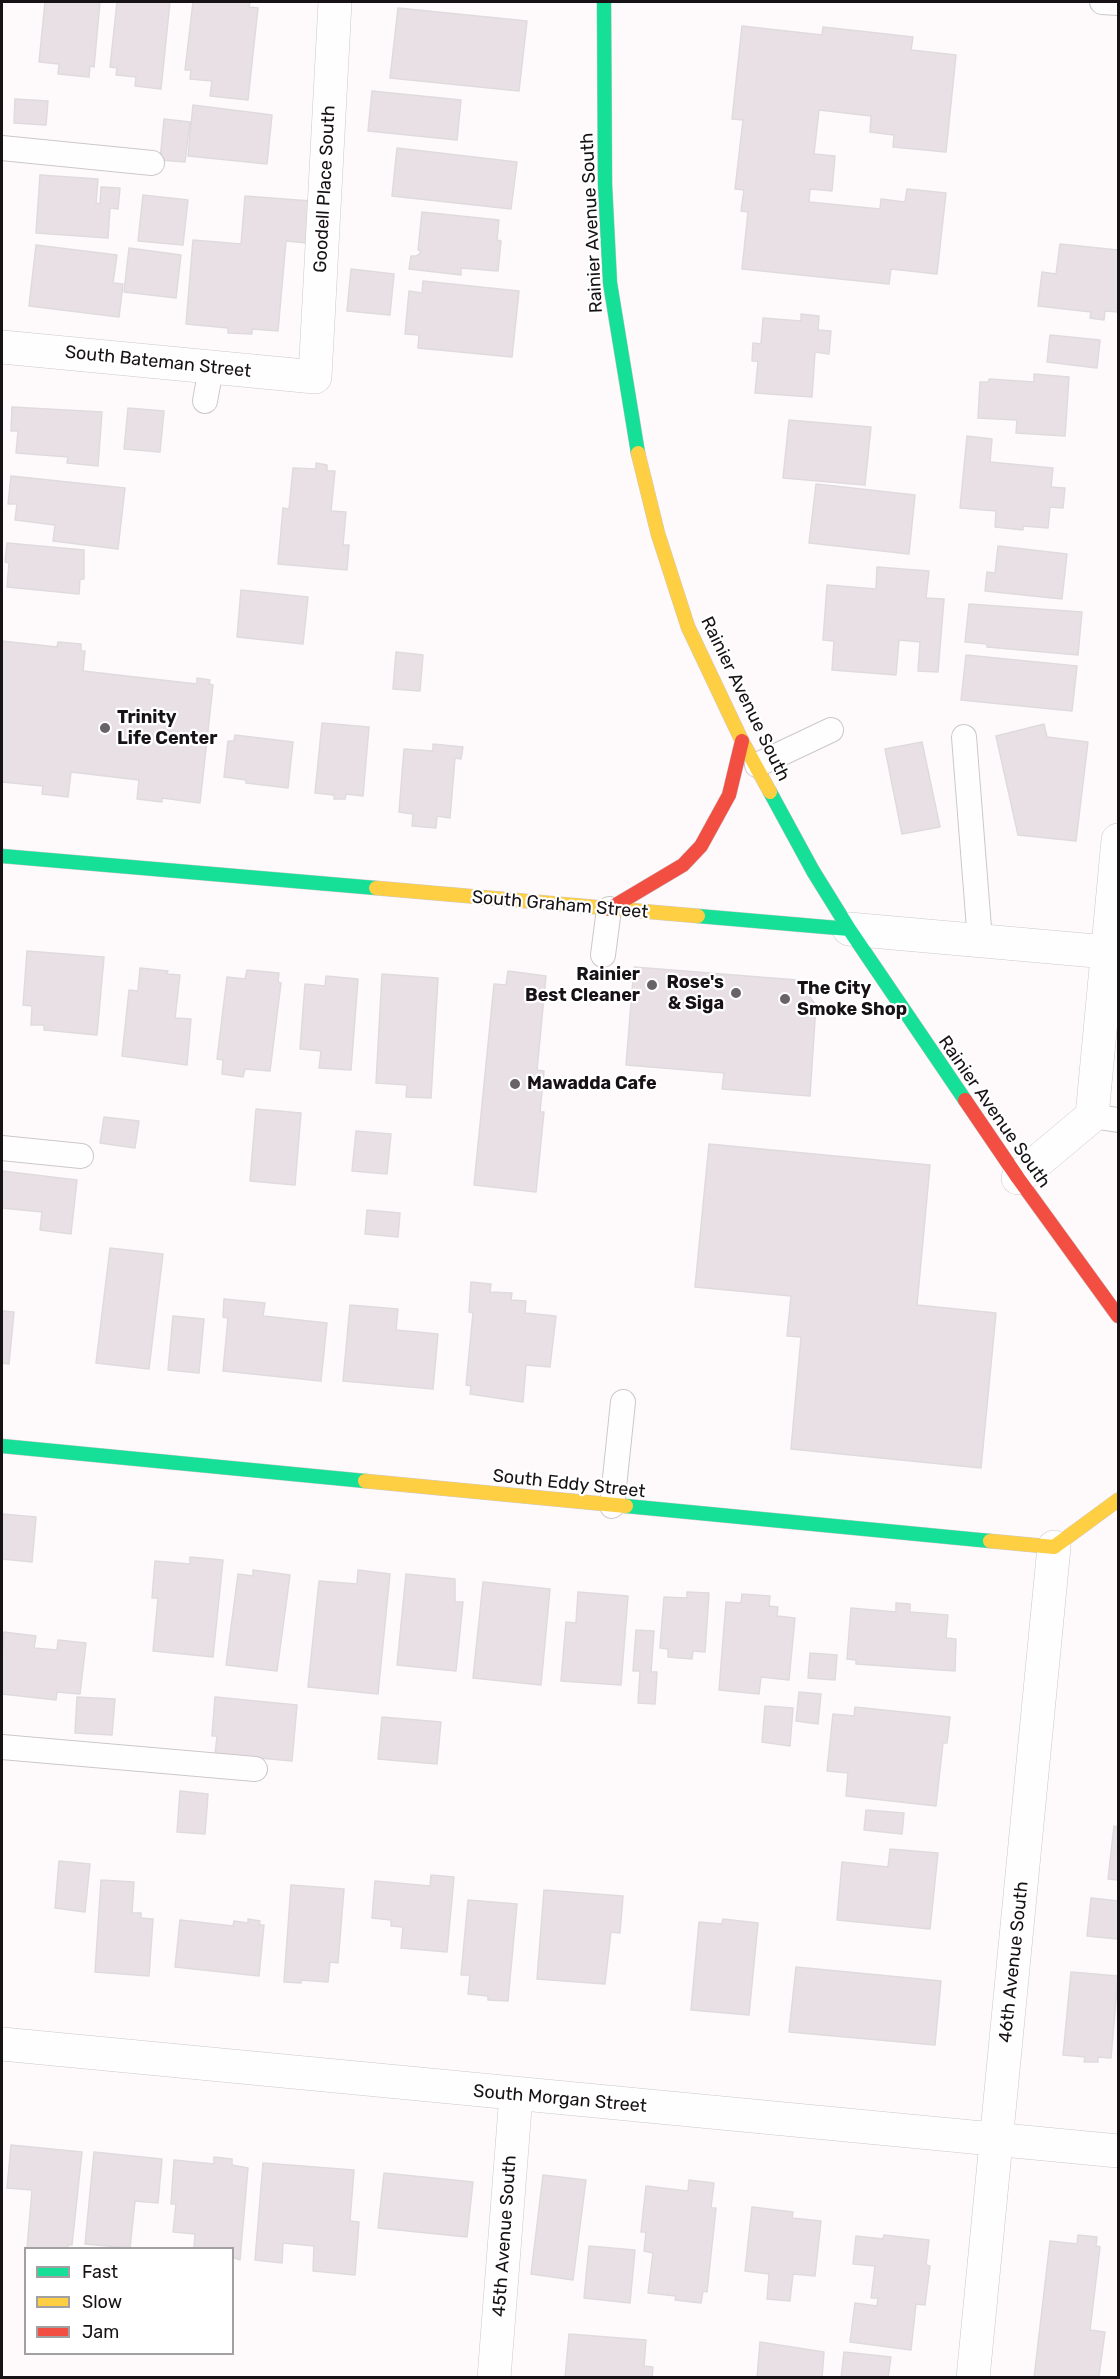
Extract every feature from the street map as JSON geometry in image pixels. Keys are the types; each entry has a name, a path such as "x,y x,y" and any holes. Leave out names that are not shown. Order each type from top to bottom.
{"street":[{"name":"Goodell Place South","path":"315,377 335,2"},
{"name":"Rainier Avenue South","path":"604,2 605,184 610,283 631,421 658,534 687,627 742,741 813,871 849,930 1018,1178 1119,1316"},
{"name":"South Bateman Street","path":"2,347 315,377"},
{"path":"609,909 682,865 701,846 729,795 742,741"},
{"path":"1018,1178 1105,1118 1119,840"},
{"name":"South Graham Street","path":"2,856 1114,952"},
{"name":"South Eddy Street","path":"2,1446 1054,1547"},
{"path":"1054,1547 1119,1500"},
{"name":"46th Avenue South","path":"974,2378 1054,1547"},
{"name":"South Morgan Street","path":"2,2044 1119,2151"},
{"name":"45th Avenue South","path":"494,2378 516,2095"}],"lane":[{"path":"1102,2 1119,3"},
{"path":"2,148 152,163"},
{"path":"206,401 211,368"},
{"path":"757,765 831,730"},
{"path":"964,737 980,941"},
{"path":"603,955 609,909"},
{"path":"2,1148 81,1156"},
{"path":"612,1506 623,1402"},
{"path":"2,1747 255,1769"}],"building":[{"path":"45,2 100,2 94,67 90,66 89,77 58,74 59,64 39,62"},
{"path":"117,2 170,2 161,89 135,86 136,77 116,75 117,68 110,67"},
{"path":"193,2 250,2 249,7 258,8 248,100 210,96 212,81 190,79 191,70 185,70"},
{"path":"398,8 527,21 519,91 390,78"},
{"path":"742,26 822,35 823,27 913,37 911,50 956,55 946,152 893,147 894,135 870,132 871,116 819,110 814,154 835,156 832,191 810,189 809,202 880,209 881,199 905,202 907,189 946,193 937,274 891,269 889,284 742,269 748,212 741,211 744,190 735,189 743,120 732,119"},
{"path":"372,91 461,100 457,140 368,131"},
{"path":"15,99 48,101 46,125 14,123"},
{"path":"193,105 272,115 267,164 188,156"},
{"path":"164,119 190,122 185,162 160,160"},
{"path":"397,148 517,162 511,209 392,196"},
{"path":"40,175 98,179 96,203 100,204 101,187 120,188 118,209 110,208 108,238 36,233"},
{"path":"143,195 188,200 183,245 138,241"},
{"path":"245,196 311,201 307,243 286,241 278,331 252,329 252,334 228,333 228,328 186,324 193,240 241,244"},
{"path":"422,212 499,220 497,240 501,241 498,271 461,268 461,275 409,269 411,256 420,254 418,250"},
{"path":"1060,244 1118,250 1118,312 1105,311 1104,320 1090,318 1091,312 1038,306 1042,272 1056,274"},
{"path":"36,245 117,255 113,283 123,284 119,317 29,306"},
{"path":"129,248 181,255 176,298 124,292"},
{"path":"351,269 394,274 390,315 347,311"},
{"path":"423,281 519,291 512,357 418,348 419,335 405,334 409,291 422,293"},
{"path":"801,314 819,316 818,330 831,331 829,354 815,352 812,397 755,393 758,361 752,361 753,343 761,344 763,318 801,321"},
{"path":"1050,335 1100,340 1097,368 1047,362"},
{"path":"1034,374 1069,377 1065,436 1016,433 1017,420 978,418 980,382 989,382 989,379 1034,382"},
{"path":"12,407 102,412 98,466 67,463 68,457 16,453 18,431 11,431"},
{"path":"128,408 164,411 160,452 124,449"},
{"path":"789,420 871,427 865,485 783,478"},
{"path":"967,436 992,439 990,462 1053,468 1051,487 1065,488 1063,508 1050,507 1048,528 1023,526 1023,530 995,527 996,511 960,508"},
{"path":"316,463 327,465 327,471 335,471 331,511 346,512 343,545 349,545 347,570 278,564 283,508 289,509 293,468 316,469"},
{"path":"11,476 125,488 118,549 53,541 55,525 15,520 17,504 8,504"},
{"path":"816,484 915,495 909,554 809,543"},
{"path":"7,543 84,550 84,579 80,579 79,594 7,587 9,563 5,562"},
{"path":"998,546 1067,554 1062,599 985,591 987,572 995,573"},
{"path":"877,567 929,571 926,598 944,599 938,672 918,671 920,642 899,640 896,675 832,670 834,641 823,640 827,585 876,589"},
{"path":"241,590 308,597 303,644 237,637"},
{"path":"969,604 1082,612 1078,655 987,647 987,644 965,642"},
{"name":"Trinity Life Center","path":"2,641 57,647 58,642 81,644 81,651 85,651 83,671 197,684 197,678 210,680 209,684 213,685 200,803 162,798 162,802 137,799 139,780 71,772 68,797 42,794 43,786 2,782"},
{"path":"396,652 423,655 420,691 393,689"},
{"path":"966,655 1077,666 1072,711 961,700"},
{"path":"322,723 369,727 363,796 346,794 345,799 334,799 334,795 315,793"},
{"path":"1044,724 1047,737 1088,742 1076,841 1018,835 996,736"},
{"path":"235,735 293,742 288,788 246,783 246,780 224,777 228,741 234,741"},
{"path":"922,742 940,827 902,834 885,749"},
{"path":"433,744 463,747 461,759 455,758 450,818 437,816 436,828 412,826 413,814 399,812 404,749 433,751"},
{"path":"27,951 104,957 97,1035 44,1030 44,1025 31,1025 32,1006 23,1005"},
{"path":"634,967 797,980 816,1005 810,1096 722,1089 724,1073 626,1065"},
{"path":"140,968 168,971 166,974 180,975 175,1018 191,1019 187,1065 122,1056 129,990 138,991"},
{"path":"247,970 279,973 278,982 281,983 270,1071 245,1069 243,1077 222,1074 223,1060 217,1059 227,977 245,979"},
{"path":"508,971 546,976 537,1070 544,1071 540,1112 544,1112 536,1192 474,1185 494,984 506,985"},
{"path":"382,974 438,978 431,1098 406,1097 407,1085 376,1083"},
{"path":"326,976 358,979 351,1070 319,1068 321,1051 300,1049 305,984 325,986"},
{"path":"256,1109 301,1113 295,1185 250,1181"},
{"path":"104,1117 139,1121 135,1148 100,1143"},
{"path":"356,1131 391,1134 387,1174 352,1171"},
{"path":"709,1144 930,1165 917,1305 996,1313 981,1468 791,1449 801,1337 787,1336 791,1296 695,1287"},
{"path":"2,1171 77,1180 71,1234 40,1230 42,1212 2,1208"},
{"path":"367,1210 400,1213 398,1237 365,1234"},
{"path":"110,1248 163,1254 149,1369 96,1363"},
{"path":"471,1282 491,1284 490,1292 512,1293 511,1300 526,1301 525,1313 556,1316 550,1367 526,1365 523,1402 470,1394 471,1386 466,1385 473,1313 469,1312"},
{"path":"224,1299 265,1303 263,1316 327,1323 321,1381 223,1371 228,1318 223,1317"},
{"path":"350,1305 398,1309 396,1330 438,1334 433,1389 343,1381"},
{"path":"2,1311 14,1312 9,1364 2,1363"},
{"path":"173,1316 204,1319 199,1373 168,1370"},
{"path":"2,1514 36,1517 32,1562 2,1559"},
{"path":"190,1557 223,1560 213,1657 153,1651 158,1598 152,1598 155,1561 190,1564"},
{"path":"253,1570 290,1575 277,1671 226,1665 238,1574 253,1576"},
{"path":"358,1570 390,1574 378,1694 308,1687 319,1581 357,1584"},
{"path":"406,1574 455,1579 455,1602 463,1602 456,1671 397,1665"},
{"path":"483,1582 550,1589 541,1685 473,1678"},
{"path":"578,1592 628,1596 621,1685 561,1681 566,1622 576,1623"},
{"path":"687,1592 709,1593 705,1652 693,1651 692,1659 668,1657 668,1649 660,1648 664,1597 687,1598"},
{"path":"742,1594 770,1596 769,1606 778,1607 777,1616 795,1618 789,1680 761,1677 759,1694 719,1690 726,1602 741,1603"},
{"path":"896,1603 910,1604 910,1612 948,1615 946,1638 956,1639 955,1671 856,1664 856,1660 847,1659 851,1608 896,1612"},
{"path":"636,1630 654,1631 651,1672 657,1672 655,1704 638,1703 640,1671 633,1671"},
{"path":"4,1632 36,1636 34,1648 57,1650 58,1640 86,1643 80,1694 57,1692 56,1700 2,1694"},
{"path":"810,1653 837,1655 835,1680 808,1678"},
{"path":"799,1692 821,1694 818,1724 796,1721"},
{"path":"77,1697 115,1699 112,1735 75,1733"},
{"path":"215,1697 297,1705 292,1761 215,1754 217,1736 212,1736"},
{"path":"765,1706 793,1708 790,1746 762,1742"},
{"path":"855,1707 950,1717 947,1743 943,1743 936,1806 846,1796 848,1773 827,1771 833,1714 854,1716"},
{"path":"382,1717 441,1722 437,1764 378,1759"},
{"path":"180,1791 208,1794 205,1834 177,1832"},
{"path":"866,1810 904,1813 902,1834 864,1830"},
{"path":"1114,1826 1118,1827 1118,1880 1108,1879"},
{"path":"890,1849 938,1853 930,1929 837,1920 842,1862 888,1867"},
{"path":"59,1861 90,1864 85,1912 55,1908"},
{"path":"431,1875 454,1877 447,1952 401,1948 403,1927 391,1926 391,1920 372,1918 375,1881 430,1886"},
{"path":"101,1880 134,1882 132,1913 141,1913 141,1918 153,1919 149,1976 95,1972"},
{"path":"291,1885 344,1889 338,1963 330,1962 328,1982 301,1980 301,1983 284,1982"},
{"path":"544,1890 623,1896 620,1933 611,1932 605,1984 537,1979"},
{"path":"1091,1898 1118,1901 1118,1939 1087,1936"},
{"path":"468,1900 517,1904 508,2001 488,2000 488,1996 468,1994 470,1975 461,1975"},
{"path":"248,1919 260,1921 259,1925 264,1925 259,1976 175,1967 180,1920 233,1926 234,1921 248,1923"},
{"path":"723,1919 758,1923 749,2015 691,2010 699,1922 722,1924"},
{"path":"796,1967 941,1981 935,2045 789,2032"},
{"path":"1071,1972 1118,1976 1111,2058 1098,2057 1098,2062 1084,2062 1085,2057 1063,2055"},
{"path":"11,2145 82,2152 72,2245 68,2247 27,2247 32,2190 7,2188"},
{"path":"94,2152 162,2159 158,2203 135,2201 130,2247 85,2244"},
{"path":"214,2157 232,2159 232,2165 248,2168 240,2260 234,2258 234,2247 194,2247 195,2234 173,2232 176,2204 171,2204 174,2160 214,2164"},
{"path":"263,2163 354,2170 350,2221 359,2222 355,2275 313,2271 314,2246 283,2243 282,2263 255,2260"},
{"path":"384,2173 473,2182 467,2237 378,2228"},
{"path":"543,2175 586,2180 573,2280 531,2274"},
{"path":"689,2180 714,2183 711,2208 716,2208 707,2292 703,2291 701,2303 675,2300 676,2296 648,2293 653,2253 644,2251 646,2232 641,2232 646,2186 688,2191"},
{"path":"752,2207 793,2212 792,2218 821,2221 815,2276 793,2274 790,2301 767,2299 769,2274 745,2271"},
{"path":"884,2235 929,2240 926,2265 930,2266 925,2305 916,2304 911,2350 850,2342 855,2303 877,2306 878,2298 871,2298 875,2266 853,2264 856,2236 883,2239"},
{"path":"1078,2235 1097,2237 1096,2246 1100,2247 1090,2330 1105,2332 1099,2376 1034,2378 1050,2241 1077,2244"},
{"path":"589,2246 635,2250 630,2303 584,2298"},
{"path":"569,2334 646,2340 644,2366 653,2367 652,2378 565,2378"},
{"path":"760,2342 824,2352 822,2378 757,2378"},
{"path":"844,2352 891,2357 888,2378 841,2378"}],"traffic: fast":[{"path":"604,2 605,184 610,283 638,453"},
{"path":"770,792 813,871 849,929 965,1100"},
{"path":"2,856 376,888"},
{"path":"698,916 849,929"},
{"path":"2,1446 365,1481"},
{"path":"626,1506 990,1541"}],"traffic: slow":[{"path":"638,453 658,534 688,627 742,741 770,792"},
{"path":"376,888 698,916"},
{"path":"365,1481 626,1506"},
{"path":"990,1541 1054,1547 1118,1500"}],"traffic: jam":[{"path":"609,909 683,865 701,846 729,795 742,741"},
{"path":"965,1100 1018,1178 1118,1316"}],"place":[{"name":"Trinity Life Center","path":"105,728"},
{"name":"Rainier Best Cleaner","path":"652,985"},
{"name":"Rose's & Siga","path":"736,993"},
{"name":"The City Smoke Shop","path":"785,999"},
{"name":"Mawadda Cafe","path":"515,1084"}]}
